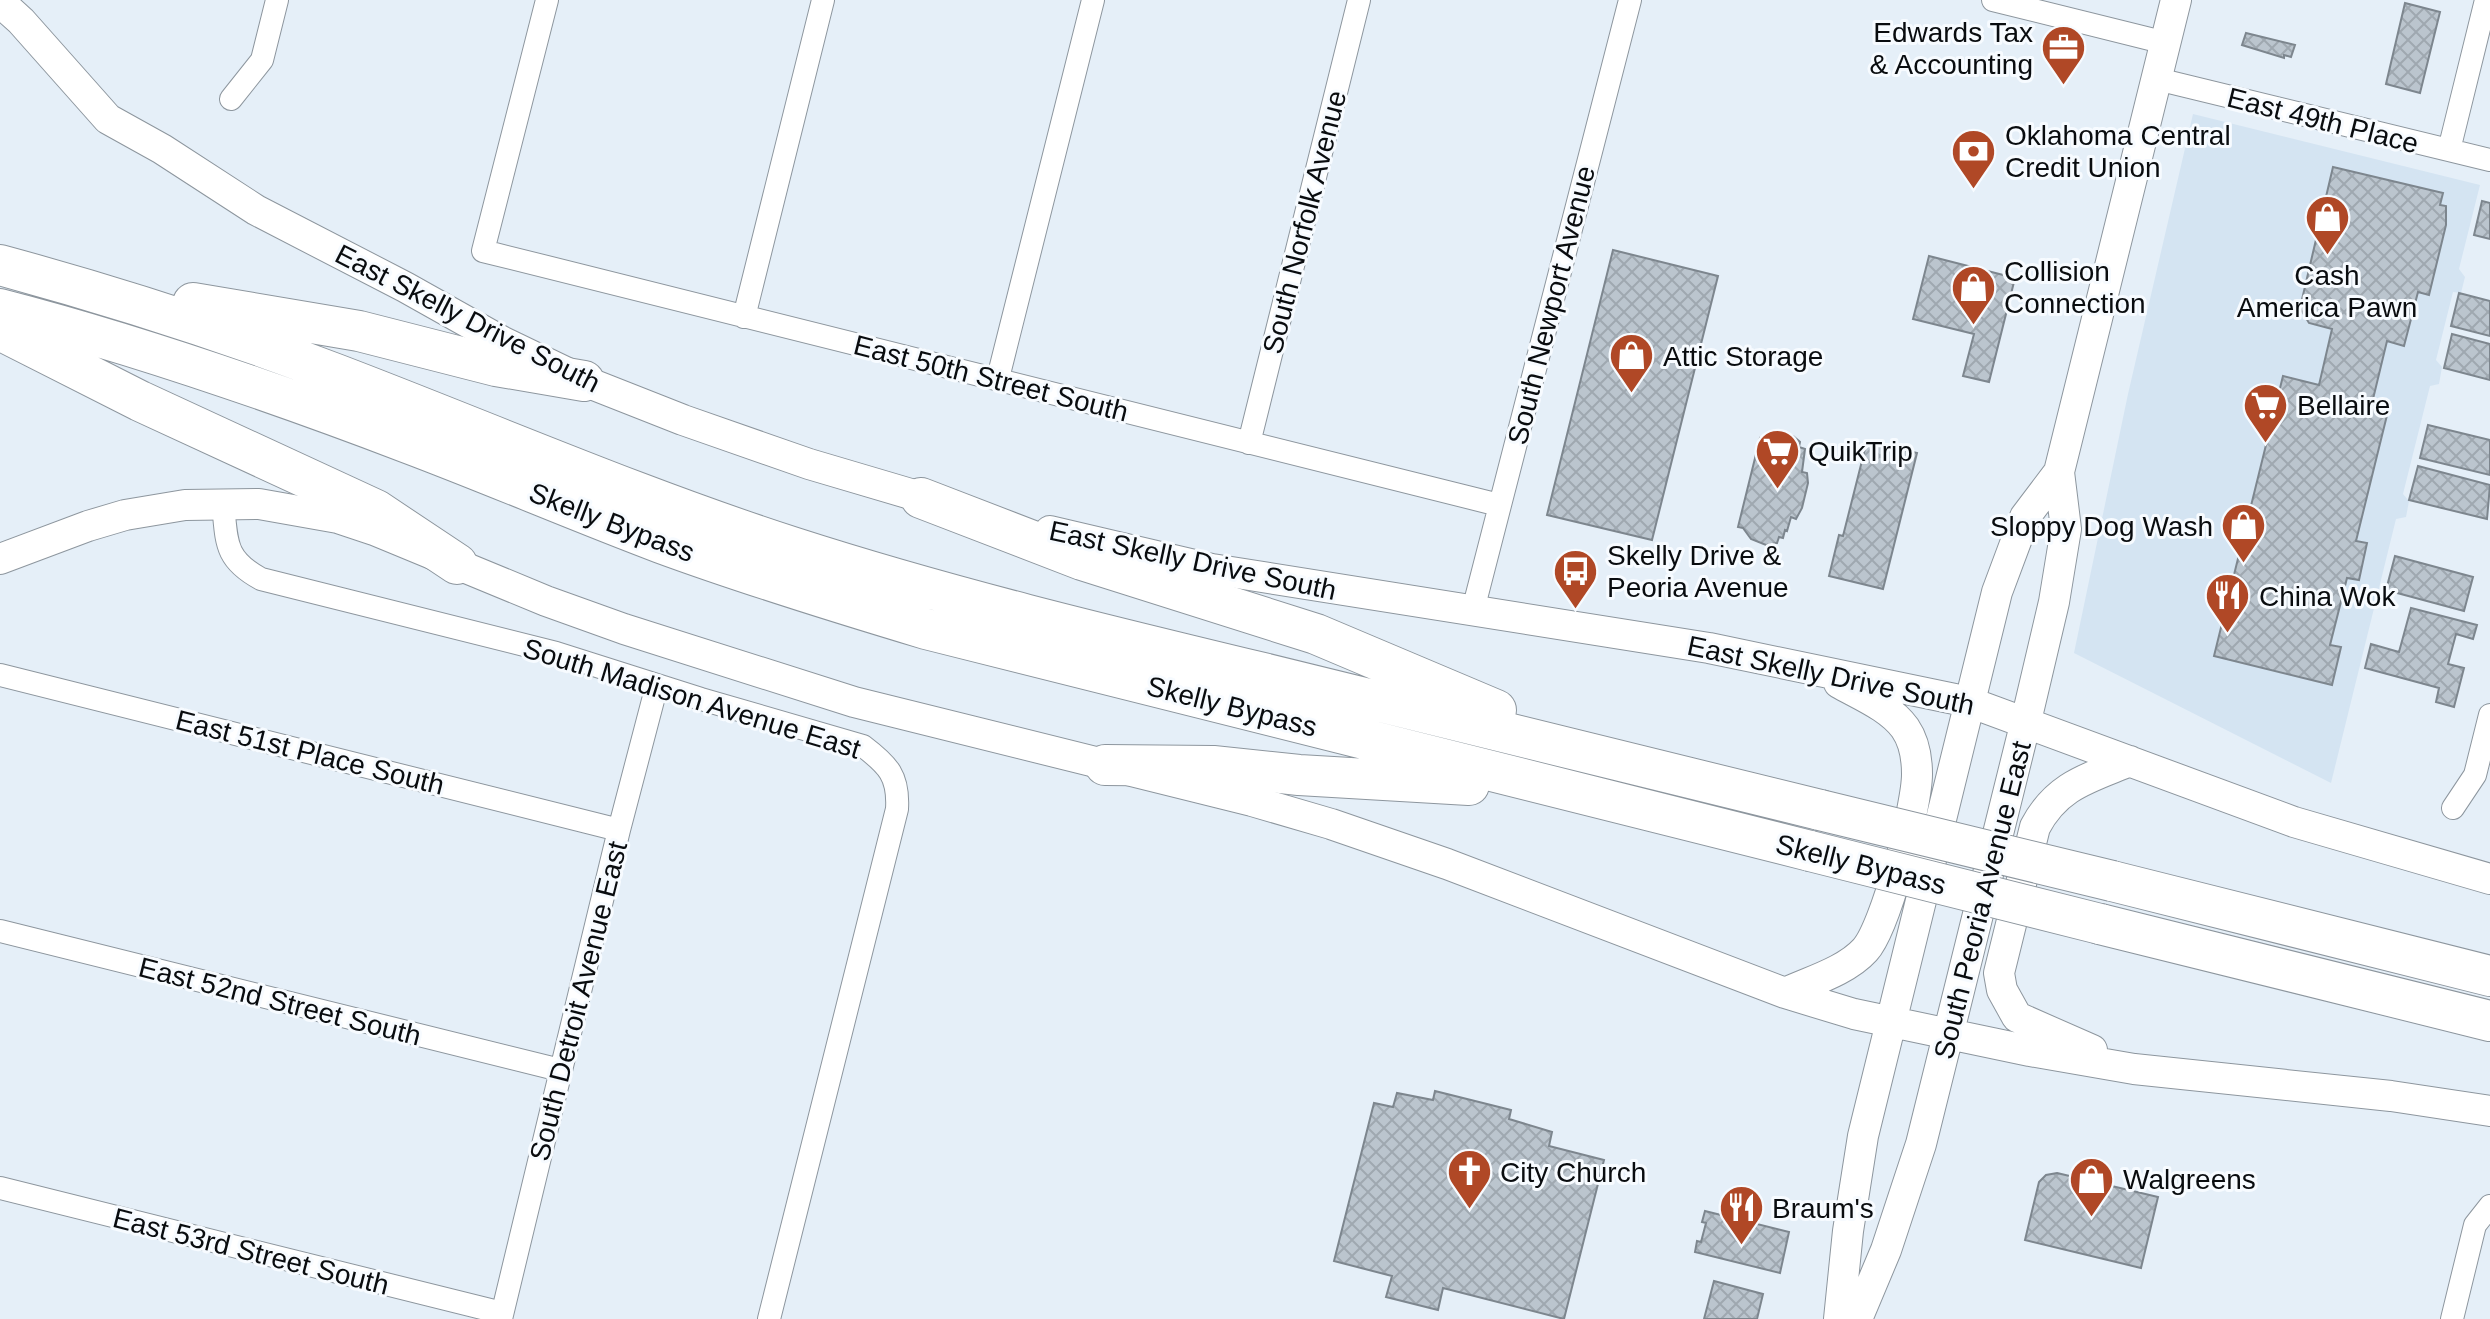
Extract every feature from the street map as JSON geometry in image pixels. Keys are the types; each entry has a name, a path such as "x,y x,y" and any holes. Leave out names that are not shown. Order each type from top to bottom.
{"highway":[{"name":"Skelly Bypass","path":"0,265 249,342 594,477 860,569 1045,620 2490,976"},
{"path":"59,281 359,331 496,366 584,381"},
{"name":"Skelly Bypass","path":"0,309 149,350 409,443 661,543 793,589 926,629 2490,1021"},
{"path":"0,330 140,401 376,510 457,564"},
{"path":"921,498 1082,560 1316,634 1606,757"},
{"path":"1105,765 1213,766 1299,775 1565,791"}],"main road":[{"name":"South Peoria Avenue East","path":"1857,1319 1886,1250 1921,1144 2026,721 2054,602 2066,529 2059,472 2176,0"},
{"name":"East Skelly Drive South","path":"0,2 21,21 108,119 162,149 256,210 503,342 584,381 767,449 921,498 1128,551 1212,569 1709,648 1969,702 2294,822 2490,879"},
{"name":"South Peoria Avenue East","path":"1839,1319 1848,1231 1863,1136 1997,592 2025,517 2059,472"},
{"path":"0,559 125,515 185,505 259,504 338,518 546,601 703,656 854,702 1331,824 1447,864 1785,993 1890,1022 2134,1069 2391,1096 2490,1111"},
{"path":"1785,993 1849,963 1865,950 1876,935 1885,916 1915,798 1917,778 1913,743 1905,727 1895,717 1816,671"},
{"path":"2130,761 2070,785 2044,809 2035,827 1999,973 2002,990 2017,1017 2134,1069"}],"street":[{"path":"231,99 262,60 277,0"},
{"name":"East 50th Street South","path":"547,0 483,251 1499,505"},
{"path":"744,317 823,0"},
{"path":"998,378 1093,0"},
{"name":"South Norfolk Avenue","path":"1249,443 1359,0"},
{"name":"South Newport Avenue","path":"1473,610 1630,0"},
{"path":"1993,0 2166,43"},
{"path":"2449,150 2486,0"},
{"name":"East 49th Place","path":"2157,79 2490,160"},
{"name":"South Madison Avenue East","path":"223,504 228,547 241,567 261,579 556,653 863,746 880,759 898,789 897,809 774,1318"},
{"name":"East 51st Place South","path":"0,675 619,830"},
{"name":"South Detroit Avenue East","path":"502,1316 657,685"},
{"path":"2453,808 2475,775 2490,715"},
{"name":"East 52nd Street South","path":"0,931 560,1070"},
{"name":"East 53rd Street South","path":"0,1188 502,1316"},
{"path":"2452,1319 2475,1225 2490,1206"}],"shaded area":[{"name":"Bellaire","path":"2193,114 2480,185 2459,269 2465,277 2461,293 2453,292 2436,360 2442,367 2439,384 2430,386 2403,494 2409,501 2406,517 2396,519 2331,783 2074,653 2128,394"}],"building":[{"path":"2405,3 2440,12 2420,93 2386,84"},
{"path":"2246,33 2295,45 2291,57 2284,55 2284,58 2242,45"},
{"path":"2333,167 2443,193 2440,205 2446,206 2446,225 2429,295 2418,292 2404,346 2387,341 2373,399 2390,403 2356,541 2367,543 2359,580 2347,578 2330,645 2341,647 2332,685 2214,656 2283,376 2319,385 2332,329 2309,323 2300,308"},
{"path":"2482,201 2490,203 2490,239 2474,235"},
{"name":"Attic Storage","path":"1613,250 1718,276 1652,540 1547,515"},
{"name":"Collision Connection","path":"1929,256 2015,278 1989,382 1963,376 1974,334 1913,319"},
{"path":"2459,293 2490,301 2490,336 2451,326"},
{"path":"2452,334 2490,344 2490,380 2444,368"},
{"path":"2428,425 2490,440 2490,475 2420,458"},
{"name":"QuikTrip","path":"1774,433 1793,436 1800,442 1799,447 1805,449 1802,472 1807,473 1808,483 1796,519 1791,517 1783,538 1779,537 1777,543 1766,545 1751,539 1743,528 1738,527 1760,438 1765,439"},
{"name":"QuikTrip","path":"1867,441 1917,453 1883,589 1829,576 1839,535 1843,536"},
{"path":"2418,466 2490,485 2487,519 2409,500"},
{"path":"2395,556 2473,577 2464,611 2386,590"},
{"path":"2411,608 2477,625 2473,639 2456,634 2448,664 2464,668 2454,707 2436,702 2439,688 2365,668 2371,644 2399,652"},
{"name":"City Church","path":"1435,1091 1511,1110 1509,1119 1552,1132 1549,1146 1604,1160 1564,1319 1443,1288 1438,1310 1386,1297 1392,1276 1334,1261 1374,1103 1393,1107 1397,1093 1433,1100"},
{"name":"Walgreens","path":"2057,1173 2158,1197 2141,1268 2025,1240 2039,1182 2046,1175"},
{"name":"Braum's","path":"1705,1211 1789,1232 1780,1273 1695,1252 1706,1223 1702,1222"},
{"path":"1714,1281 1763,1294 1757,1319 1704,1319"}],"place":[{"name":"Edwards Tax & Accounting","path":"2064,87"},
{"name":"Oklahoma Central Credit Union","path":"1974,190"},
{"name":"Cash America Pawn","path":"2327,257"},
{"name":"Collision Connection","path":"1973,326"},
{"name":"Attic Storage","path":"1632,395"},
{"name":"Bellaire","path":"2266,444"},
{"name":"QuikTrip","path":"1777,490"},
{"name":"Sloppy Dog Wash","path":"2244,565"},
{"name":"Skelly Drive & Peoria Avenue","path":"1576,610"},
{"name":"China Wok","path":"2228,635"},
{"name":"City Church","path":"1469,1211"},
{"name":"Walgreens","path":"2092,1218"},
{"name":"Braum's","path":"1741,1247"}]}
